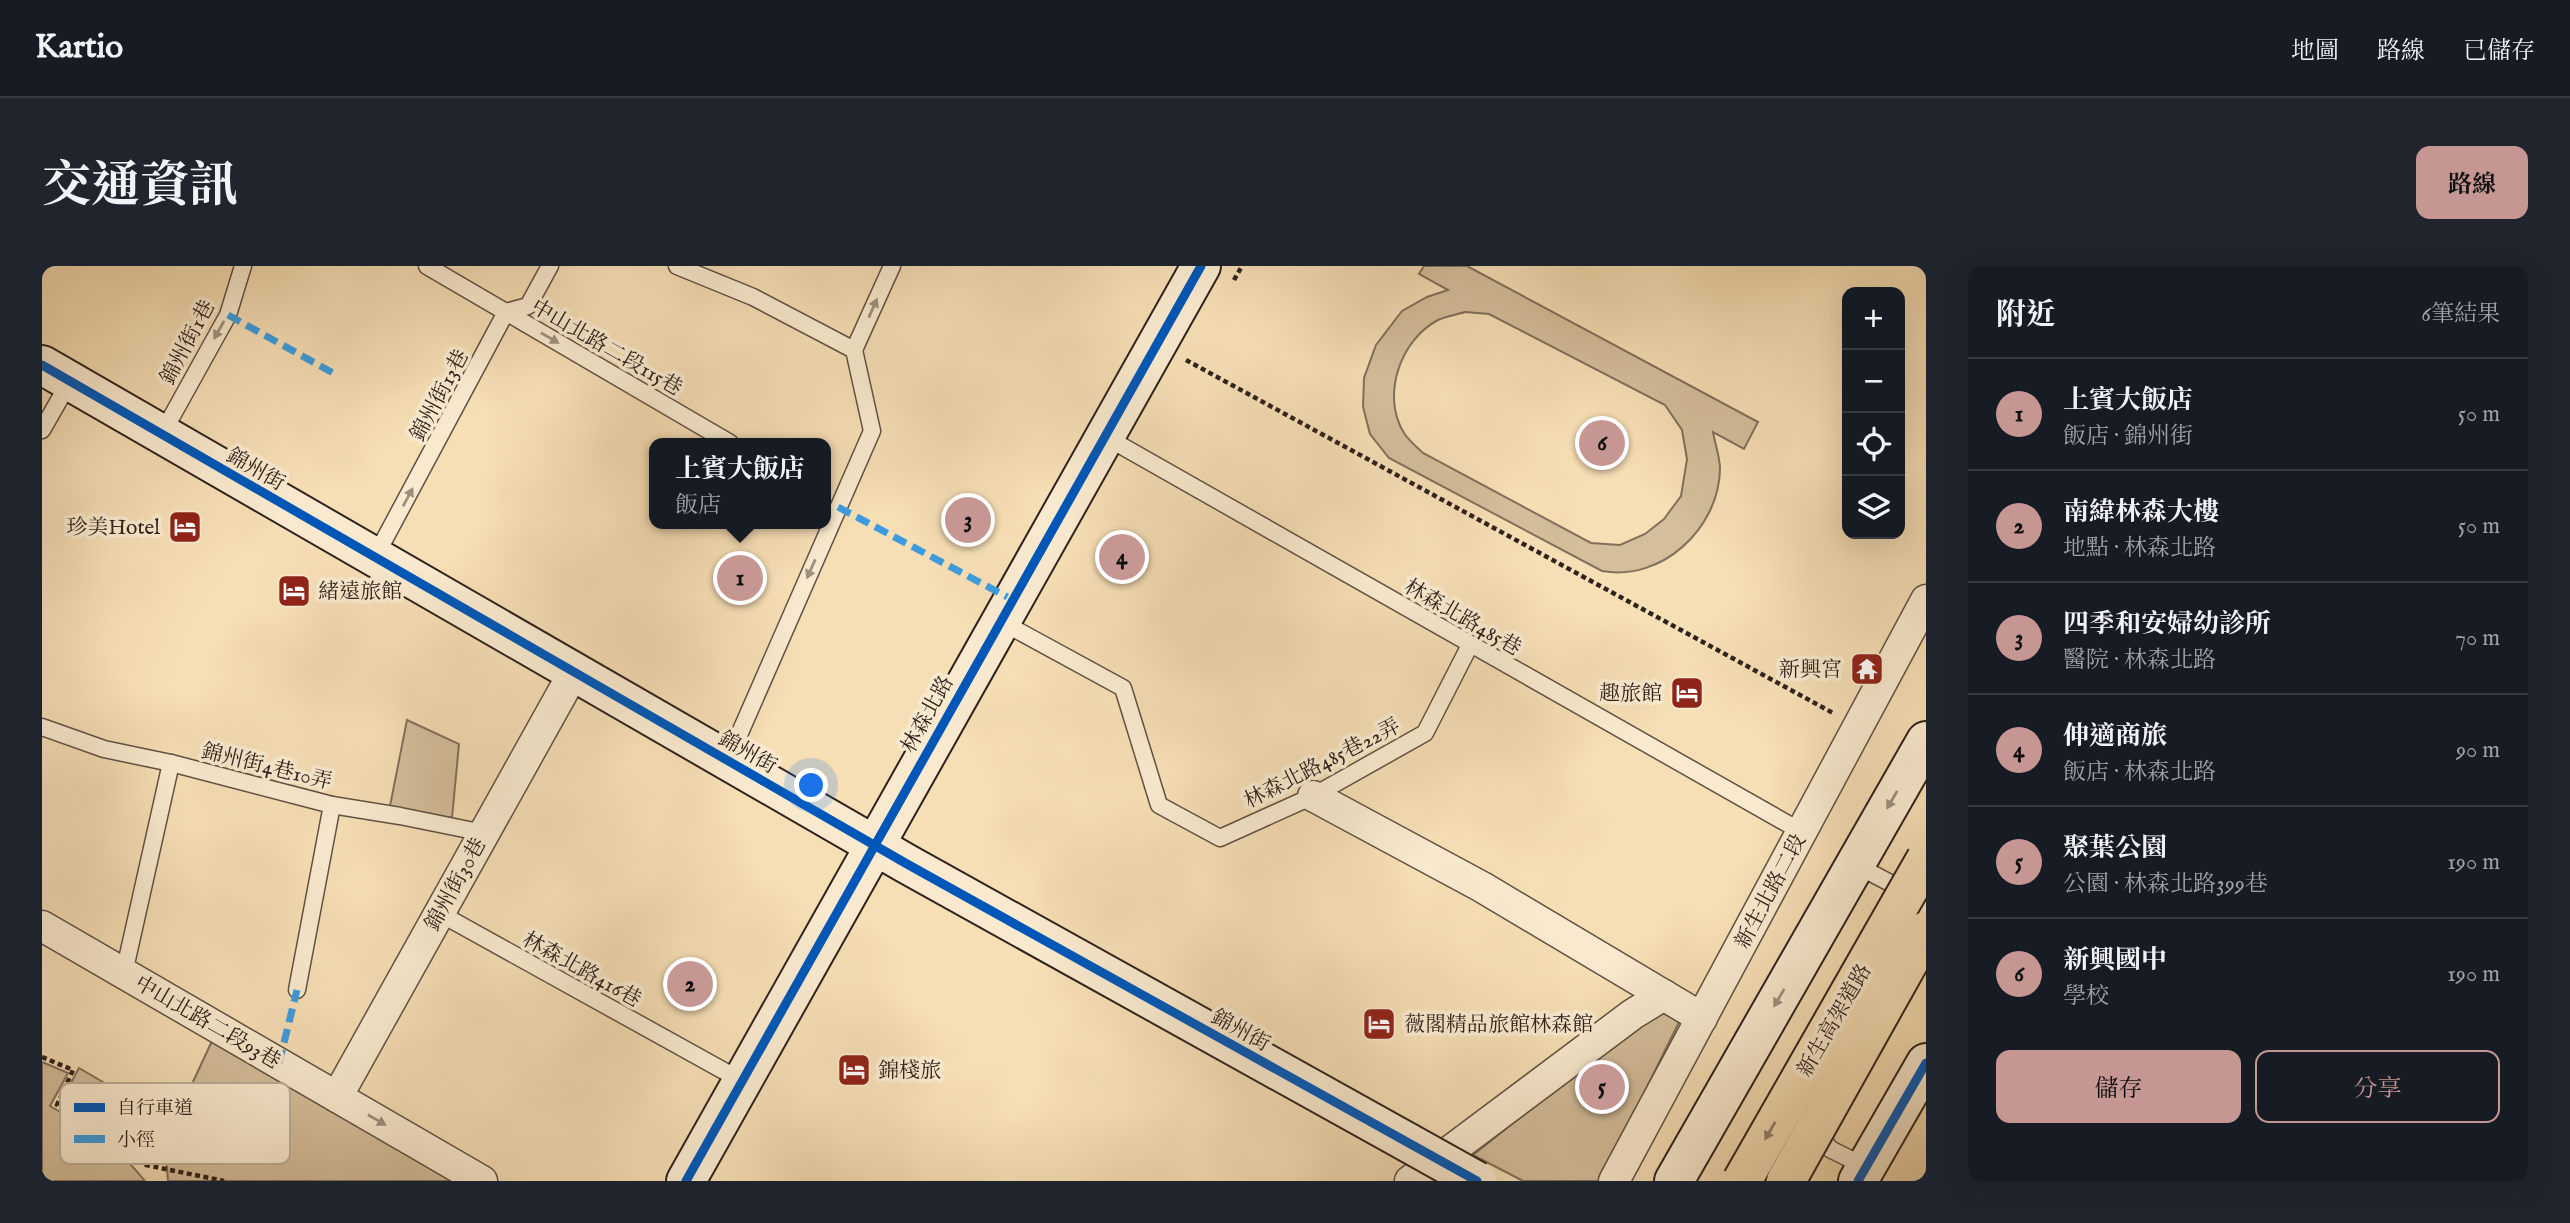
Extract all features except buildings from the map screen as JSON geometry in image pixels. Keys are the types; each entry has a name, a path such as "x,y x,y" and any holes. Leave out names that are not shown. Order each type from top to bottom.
{"highway":[{"name":"新生高架道路","path":"1742,1181 1926,859"},
{"name":"新生高架道路","path":"1786,1181 1926,931"}],"street":[{"name":"林森北路","path":"686,1181 1201,266"},
{"name":"錦州街","path":"56,374 874,845 1476,1181"},
{"name":"新生北路二段","path":"1614,1181 1926,600"},
{"name":"錦州街30巷","path":"337,1097 574,672"},
{"path":"1675,1181 1926,741"},
{"path":"1313,796 1482,887 1702,1018"},
{"name":"中山北路二段93巷","path":"42,926 482,1181"},
{"path":"1410,1181 1633,1014 1664,995"},
{"path":"1862,1174 1924,1071"}],"lane":[{"name":"錦州街1巷","path":"162,434 228,315 243,266"},
{"name":"中山北路二段115巷","path":"427,266 721,438"},
{"path":"506,312 528,306 550,266"},
{"path":"677,266 753,297 854,349"},
{"path":"832,503 872,430 854,349 892,266"},
{"name":"錦州街13巷","path":"376,557 506,312"},
{"path":"42,430 56,374"},
{"name":"林森北路485巷","path":"1106,437 1801,832"},
{"path":"728,760 821,529"},
{"name":"林森北路485巷22弄","path":"1000,621 1123,688 1159,805 1220,838 1313,796 1425,733 1470,645"},
{"name":"錦州街4巷10弄","path":"42,727 104,749 171,763 332,805 484,833"},
{"path":"124,973 171,763"},
{"path":"297,990 332,805"},
{"path":"1852,1030 1926,902 1855,864"},
{"name":"林森北路416巷","path":"439,913 742,1081"},
{"path":"1805,1112 1829,1149 1862,1174"}],"path":[{"path":"1158,343 1857,726"},
{"path":"42,1057 73,1070 67,1083"},
{"path":"145,1164 224,1181"}],"shaded area":[{"path":"1424,266 1467,266 1758,422 1744,449 1713,432 1720,464 1717,491 1698,531 1683,547 1645,568 1624,572 1602,571 1389,458 1370,434 1363,407 1364,378 1376,345 1402,311 1427,297 1448,290 1419,274","holes":["1465,312 1489,314 1665,405 1682,430 1687,459 1681,496 1664,519 1645,534 1620,545 1591,543 1423,453 1406,436 1397,418 1395,386 1398,370 1413,341 1441,319"]},
{"path":"407,720 459,744 452,818 390,806"},
{"path":"1655,1010 1680,1020 1601,1181 1523,1181 1473,1155"},
{"path":"212,1041 284,1083 192,1083"},
{"path":"42,1062 68,1073 60,1083 50,1106 60,1112 60,1164 130,1164 145,1181 42,1181"},
{"path":"79,1068 105,1083 71,1083"},
{"path":"290,1086 452,1181 168,1181 167,1164 290,1164"}],"marked path":[{"path":"228,315 335,374"},
{"path":"838,507 1013,600"},
{"path":"279,1063 297,990"}],"cycle path":[{"path":"686,1181 1201,266"},
{"path":"42,365 907,864 1477,1181"},
{"path":"1858,1181 1926,1063"}],"place":[{"name":"新興國中","path":"1602,443"},
{"name":"四季和安婦幼診所","path":"968,520"},
{"name":"珍美Hotel","path":"185,527"},
{"name":"伸適商旅","path":"1122,557"},
{"name":"上賓大飯店","path":"740,578"},
{"name":"緒遠旅館","path":"294,591"},
{"name":"新興宮","path":"1867,669"},
{"name":"趣旅館","path":"1687,693"},
{"name":"南緯林森大樓","path":"690,984"},
{"name":"薇閣精品旅館林森館","path":"1379,1024"},
{"name":"錦棧旅","path":"854,1070"},
{"name":"聚葉公園","path":"1602,1087"}]}
